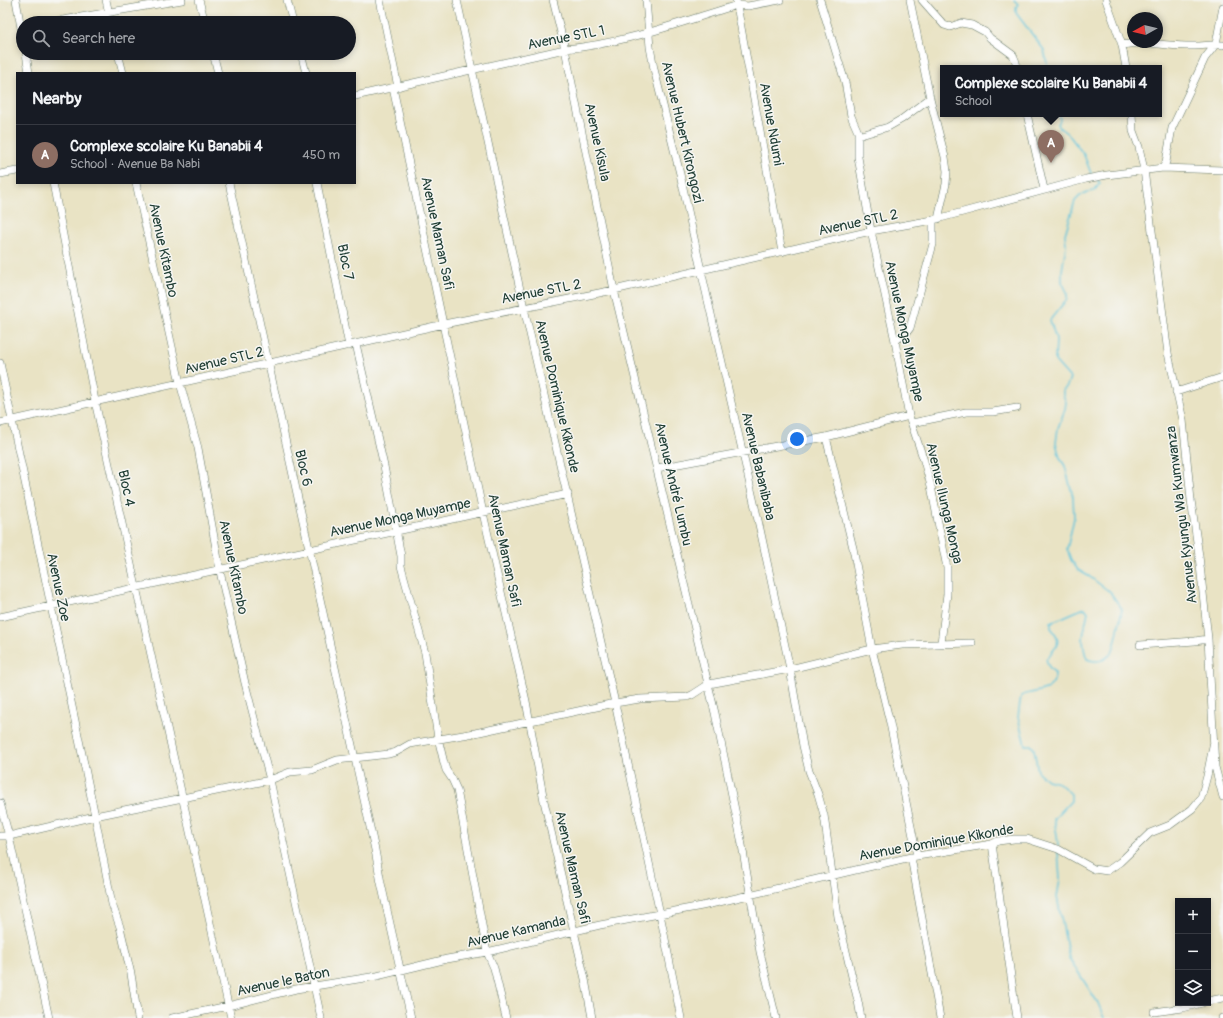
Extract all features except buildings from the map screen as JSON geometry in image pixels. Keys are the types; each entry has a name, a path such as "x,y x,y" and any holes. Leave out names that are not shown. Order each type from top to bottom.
{"street":[{"path":"16,0 20,16"},
{"path":"106,0 110,16"},
{"path":"90,16 182,0"},
{"path":"199,0 203,16"},
{"path":"287,0 291,16"},
{"name":"Avenue Maman Safi","path":"380,0 395,87 483,513 526,701 544,801 585,979 592,1018"},
{"name":"Avenue Dominique Kikonde","path":"457,0 524,308 615,703 681,1018"},
{"name":"Avenue Kisula","path":"553,0 565,49 614,290"},
{"name":"Avenue Hubert Kirongozi","path":"646,0 654,69 680,174 701,270"},
{"name":"Avenue STL 1","path":"356,96 565,49 584,47 649,33 737,2 748,6 780,0"},
{"name":"Avenue Monga Muyampe","path":"657,468 743,453 911,420 871,231 858,157 858,132 851,116 845,82 837,52 820,0"},
{"path":"895,341 910,328 933,244 936,219 946,184 947,171 945,157 927,85 910,0"},
{"path":"922,0 944,25 950,27 961,23 972,25 985,32 990,38 1013,55 1016,65"},
{"path":"1106,0 1122,45 1125,65"},
{"name":"Avenue Ndumi","path":"737,2 782,252"},
{"path":"1163,168 1166,162 1172,128 1204,58 1220,44 1223,7"},
{"path":"1122,45 1150,44 1196,46 1220,44"},
{"path":"27,60 29,72"},
{"path":"120,60 123,72"},
{"path":"215,60 218,72"},
{"path":"303,60 306,72"},
{"path":"922,103 927,85"},
{"path":"858,136 888,127 902,119 930,98"},
{"path":"1028,117 1044,189"},
{"name":"Avenue Kyungu Wa Kumwanza","path":"1132,117 1133,131 1139,147 1144,170 1168,353 1183,420 1208,639 1215,767 1223,797"},
{"path":"1144,170 1163,168 1223,170"},
{"name":"Avenue STL 2","path":"0,423 444,324 614,290 871,231 936,219 1044,189 1107,174 1144,170"},
{"path":"0,174 16,171"},
{"name":"Bloc 4","path":"53,184 95,401 181,798 231,1018"},
{"name":"Avenue Kitambo","path":"136,184 180,383 198,448 220,570 245,683 270,780 322,1018"},
{"name":"Bloc 6","path":"229,184 411,1018"},
{"name":"Bloc 7","path":"317,184 352,345 384,466 401,556 401,566 425,653 438,738 446,770 455,785 459,801 487,952 494,968 506,1018"},
{"name":"Avenue Babanibaba","path":"701,270 790,669 803,746 809,771 824,815 838,917 861,1018"},
{"name":"Avenue André Lumbu","path":"614,290 709,684 726,763 760,952 776,1018"},
{"name":"Avenue Zoe","path":"0,363 112,904 120,928 131,974 138,1018"},
{"path":"1176,392 1223,377"},
{"path":"911,420 966,412 993,412 1017,408"},
{"name":"Avenue Ilunga Monga","path":"911,420 931,486 947,568 941,644"},
{"path":"826,436 853,548 872,649 890,723 914,856 940,1018"},
{"name":"Avenue Monga Muyampe","path":"0,617 568,494"},
{"path":"1140,645 1208,639"},
{"path":"0,836 9,836 95,816 270,780 290,772 312,770 337,760 388,754 396,752 410,744 438,738 463,736 615,703 640,699 687,697 709,684 790,669 872,649 902,645 972,643"},
{"name":"Avenue Dominique Kikonde","path":"660,914 702,906 914,856 992,844 998,841 1014,839 1026,839 1058,850 1094,869 1107,871 1120,862 1150,833 1170,825 1192,809 1201,798 1214,741"},
{"path":"0,803 9,836 48,1018"},
{"path":"992,844 1017,1018"},
{"name":"Avenue Kamanda","path":"401,970 487,952 574,931 660,914"},
{"name":"Avenue le Baton","path":"172,1018 296,989 377,976 401,970"},
{"path":"1211,1001 1223,998"},
{"path":"1154,1012 1191,1006"}],"waterway":[{"path":"1014,0 1018,4 1016,7 1016,13 1044,50 1047,65"},
{"path":"1060,117 1058,124 1060,128 1069,135 1084,155 1092,176"},
{"path":"1058,846 1054,819 1071,801 1071,794 1059,783 1047,780 1038,772 1034,749 1031,745 1025,745 1018,717 1021,696 1043,690 1052,685 1055,673 1049,667 1046,659 1056,647 1058,640 1051,628 1051,622 1085,608 1088,612 1083,636 1085,652 1087,659 1097,661 1104,659 1112,652 1122,609 1110,592 1078,570 1071,560 1067,549 1074,518 1073,497 1065,466 1060,458 1056,443 1058,428 1066,402 1063,395 1063,390 1067,386 1070,378 1055,361 1056,339 1050,320 1067,299 1067,292 1062,282 1066,245 1065,234 1075,201 1087,192 1094,191 1100,183 1097,180"},
{"path":"1058,852 1060,879 1057,897 1069,958 1098,1003 1104,1018"}],"place":[{"name":"Complexe scolaire Ku Banabii 4","path":"1051,163"}]}
